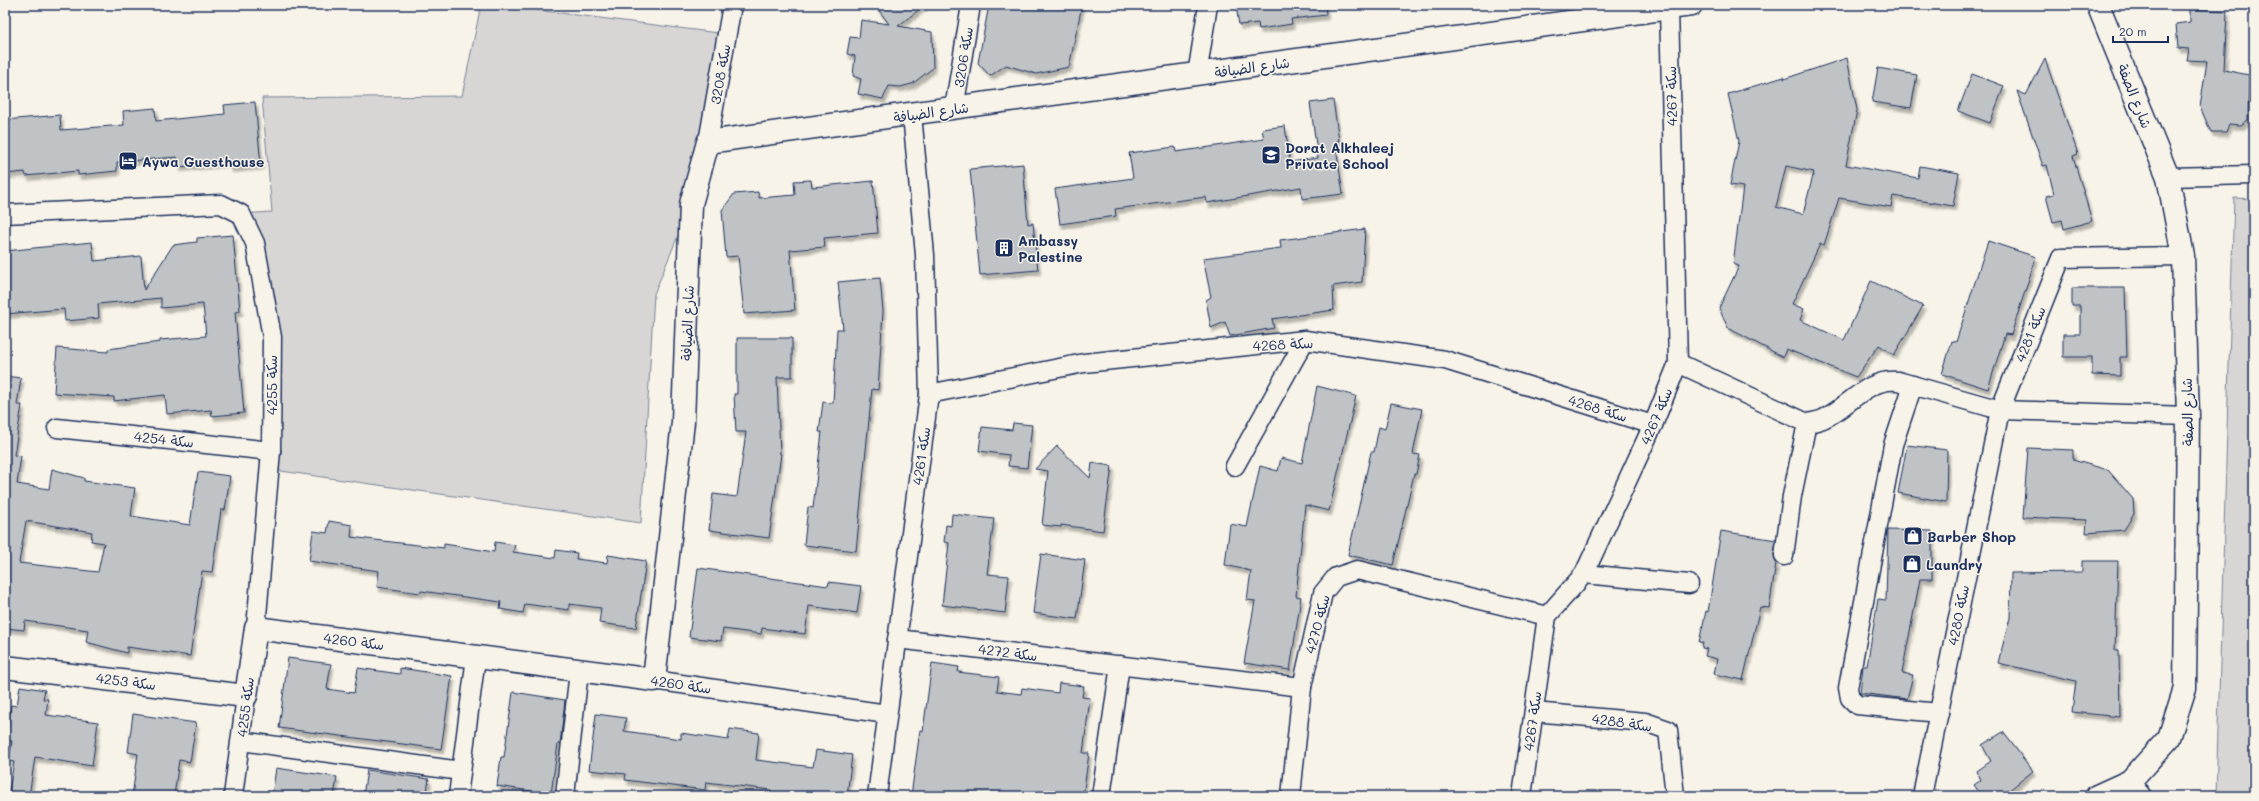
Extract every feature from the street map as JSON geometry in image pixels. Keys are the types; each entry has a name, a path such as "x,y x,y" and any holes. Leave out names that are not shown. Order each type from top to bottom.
{"street":[{"name":"سكة 3208","path":"708,142 732,5"},
{"name":"سكة 3206","path":"954,109 971,5"},
{"path":"1197,75 1208,5"},
{"name":"شارع الضيافة","path":"654,680 682,422 691,204 708,142 954,109 1691,5"},
{"name":"شارع الصفة","path":"2097,796 2136,789 2169,738 2185,688 2188,416 2183,256 2168,177 2098,5"},
{"name":"سكة 4267","path":"1522,796 1547,616 1584,574 1653,425 1678,364 1669,9"},
{"name":"سكة 4261","path":"877,796 929,394 925,255 912,114"},
{"path":"2168,177 2254,175"},
{"name":"سكة 4255","path":"5,214 221,204 241,214 255,243 272,337 271,451 256,628 233,796"},
{"name":"سكة 4281","path":"2000,410 2061,258 2183,256"},
{"path":"1235,466 1305,340"},
{"name":"سكة 4268","path":"929,394 1084,363 1305,340 1446,360 1653,425"},
{"path":"1678,364 1807,423 1823,420 1874,384 1887,379 1914,385 2000,410 2188,416"},
{"path":"1914,385 1893,445 1848,688 1850,698 1857,705 1939,713"},
{"name":"سكة 4280","path":"1922,796 2000,410"},
{"path":"1784,556 1792,496 1807,423"},
{"name":"سكة 4254","path":"57,428 271,451"},
{"name":"سكة 4270","path":"1291,796 1302,687 1323,593 1336,576 1357,570 1547,616"},
{"path":"1584,574 1690,584"},
{"name":"سكة 4260","path":"256,628 654,680 887,714"},
{"name":"سكة 4272","path":"897,639 1302,687"},
{"path":"458,796 476,657"},
{"path":"1101,796 1120,665"},
{"name":"سكة 4253","path":"5,667 246,696"},
{"path":"565,796 579,671"},
{"name":"سكة 4288","path":"1534,712 1645,722 1668,730 1675,796"},
{"path":"241,741 461,771"}],"shaded area":[{"path":"481,5 497,5 726,34 691,204 654,294 641,523 274,470 272,337 242,214 272,212 262,98 462,96"},
{"path":"2234,198 2254,199 2254,796 2216,796"}],"building":[{"path":"875,5 925,5 898,26 932,32 933,68 912,84 900,87 889,86 883,99 858,94 861,79 853,76 855,56 847,54 850,37 859,38 861,20 889,24"},
{"path":"989,5 1082,5 1069,67 1036,74 1006,65 990,76 978,63"},
{"path":"1236,5 1325,5 1326,15 1291,19 1292,24 1259,29 1258,23 1239,25"},
{"path":"2190,9 2227,11 2224,70 2249,75 2248,120 2241,125 2229,124 2226,132 2211,132 2200,107 2207,61 2187,60 2189,49 2178,48 2176,24 2190,22"},
{"path":"1847,58 1857,110 1846,165 1918,178 1920,166 1959,173 1953,206 1893,196 1891,207 1839,198 1824,245 1820,244 1792,304 1804,309 1800,320 1844,340 1871,281 1923,306 1894,355 1879,345 1856,377 1786,349 1783,357 1728,328 1719,308 1739,266 1733,264 1743,187 1730,185 1739,141 1728,94 1784,77 1784,79","holes":["1786,166 1814,172 1803,214 1776,207"]},
{"path":"2045,59 2078,154 2073,156 2092,221 2064,229 2062,220 2053,222 2046,196 2054,194 2047,165 2043,166 2017,91 2026,95"},
{"path":"1878,68 1917,75 1911,108 1872,102"},
{"path":"1972,74 2004,86 1990,123 1958,111"},
{"path":"1333,100 1339,141 1335,141 1343,194 1302,199 1301,187 1207,203 1206,197 1115,209 1116,216 1060,224 1055,189 1133,178 1129,153 1175,147 1176,152 1264,139 1262,129 1285,126 1290,162 1318,158 1310,103"},
{"path":"255,102 261,165 230,168 229,162 178,167 177,157 117,162 117,171 78,175 78,171 26,176 25,172 5,174 5,120 60,115 61,130 124,125 123,111 155,108 156,121 225,114 224,105"},
{"path":"1023,164 1028,224 1033,223 1038,270 980,275 970,169"},
{"path":"811,180 812,187 873,181 878,233 824,238 825,247 790,250 795,310 744,314 738,256 726,257 722,210 734,194 758,192 759,198 795,195 794,181"},
{"path":"1365,229 1362,282 1333,286 1334,310 1272,319 1274,328 1230,336 1225,322 1211,328 1206,300 1211,297 1203,258 1281,248 1280,240"},
{"path":"233,235 240,311 235,312 244,413 212,416 211,410 167,414 165,395 114,401 114,397 54,393 57,348 108,352 108,349 160,342 160,340 206,336 203,304 161,308 161,298 98,304 99,318 65,321 64,309 5,314 5,251 92,242 94,261 141,256 144,290 173,245 197,242 197,238"},
{"path":"1988,241 2036,257 2011,335 2005,334 1988,389 1942,374 1952,341 1956,342"},
{"path":"880,278 883,311 878,390 872,389 856,551 804,545 808,507 813,508 822,432 819,432 823,402 833,403 837,329 843,329 838,282"},
{"path":"2072,288 2125,288 2127,357 2120,357 2120,376 2092,375 2092,357 2063,357 2063,334 2080,334 2080,306 2072,306"},
{"path":"737,338 792,338 792,377 777,377 781,454 769,538 709,530 713,494 737,497 746,432 736,432 734,394 737,394"},
{"path":"5,376 21,378 17,405 22,405 14,455 21,456 17,484 49,489 52,469 84,478 84,481 135,488 131,516 190,525 198,472 230,476 225,510 221,510 212,572 202,571 190,656 127,647 127,653 86,642 88,630 25,621 24,630 5,628","holes":["26,521 92,532 91,541 104,543 98,572 19,563"]},
{"path":"1317,386 1356,396 1329,511 1305,505 1296,596 1301,597 1290,670 1244,663 1255,601 1247,600 1251,571 1225,565 1230,524 1247,527 1260,466 1278,471 1281,458 1302,463"},
{"path":"1391,403 1422,409 1413,454 1420,455 1416,474 1414,474 1393,565 1348,555 1371,452 1374,452 1379,427 1385,429"},
{"path":"1013,423 1032,425 1027,468 1008,466 1009,455 979,451 982,427 1012,430"},
{"path":"1907,445 1947,450 1946,502 1898,493"},
{"path":"1057,446 1090,478 1092,463 1112,466 1103,531 1061,525 1061,527 1042,525 1048,471 1035,469"},
{"path":"2028,448 2073,450 2073,460 2108,470 2133,499 2134,514 2124,530 2086,533 2087,520 2023,517"},
{"path":"952,514 994,519 987,574 1009,576 1005,613 942,605 949,543 944,542 946,525 951,526"},
{"path":"329,521 352,525 351,537 444,548 444,544 494,552 495,542 515,545 513,552 555,558 556,550 577,553 576,559 607,563 608,555 646,561 636,628 599,623 601,608 569,604 569,610 525,604 523,613 500,609 501,602 421,591 420,593 377,587 379,571 309,561 313,531 327,533"},
{"path":"1888,530 1932,531 1932,579 1920,579 1902,673 1913,675 1907,699 1860,693 1863,666 1867,666 1878,599 1886,600"},
{"path":"1721,531 1776,540 1774,555 1776,563 1769,608 1760,607 1743,680 1714,674 1717,659 1705,656 1707,649 1702,648 1703,643 1699,642 1706,611 1708,612"},
{"path":"1041,554 1085,560 1077,619 1033,613"},
{"path":"2082,561 2118,561 2115,650 2119,650 2120,717 2072,712 2076,681 1998,663 2010,618 2011,573 2082,572"},
{"path":"698,568 828,586 829,582 861,586 857,613 809,606 805,634 762,628 761,634 723,629 721,641 689,637"},
{"path":"288,658 331,664 327,689 354,693 358,668 400,674 400,668 452,676 441,749 279,728"},
{"path":"932,663 959,667 958,672 999,677 997,691 1021,694 1022,688 1058,693 1059,683 1084,686 1082,697 1090,698 1083,753 1089,753 1083,796 911,796 920,730 923,731"},
{"path":"20,686 45,690 43,699 48,699 46,715 98,722 92,766 35,757 29,796 8,796 14,762 9,761 12,741 6,740 11,705 17,706"},
{"path":"513,692 565,700 560,744 558,744 551,794 497,786 501,757 504,757"},
{"path":"133,714 196,723 190,762 179,760 174,796 132,796 138,754 128,752"},
{"path":"596,714 626,718 624,731 681,739 681,733 728,740 730,729 759,733 756,760 813,767 816,750 852,755 847,796 770,796 771,790 706,782 705,790 625,780 626,774 589,770"},
{"path":"2003,732 2033,771 2002,796 1982,796 1974,785 1981,780 1977,771 1991,761 1982,745"},
{"path":"276,768 337,777 334,796 272,796"},
{"path":"367,770 429,779 426,796 363,796"}],"place":[{"name":"Dorat Alkhaleej Private School","path":"1271,155"},
{"name":"Aywa Guesthouse","path":"128,161"},
{"name":"Ambassy Palestine","path":"1004,248"},
{"name":"Barber Shop","path":"1913,536"},
{"name":"Laundry","path":"1912,564"}]}
